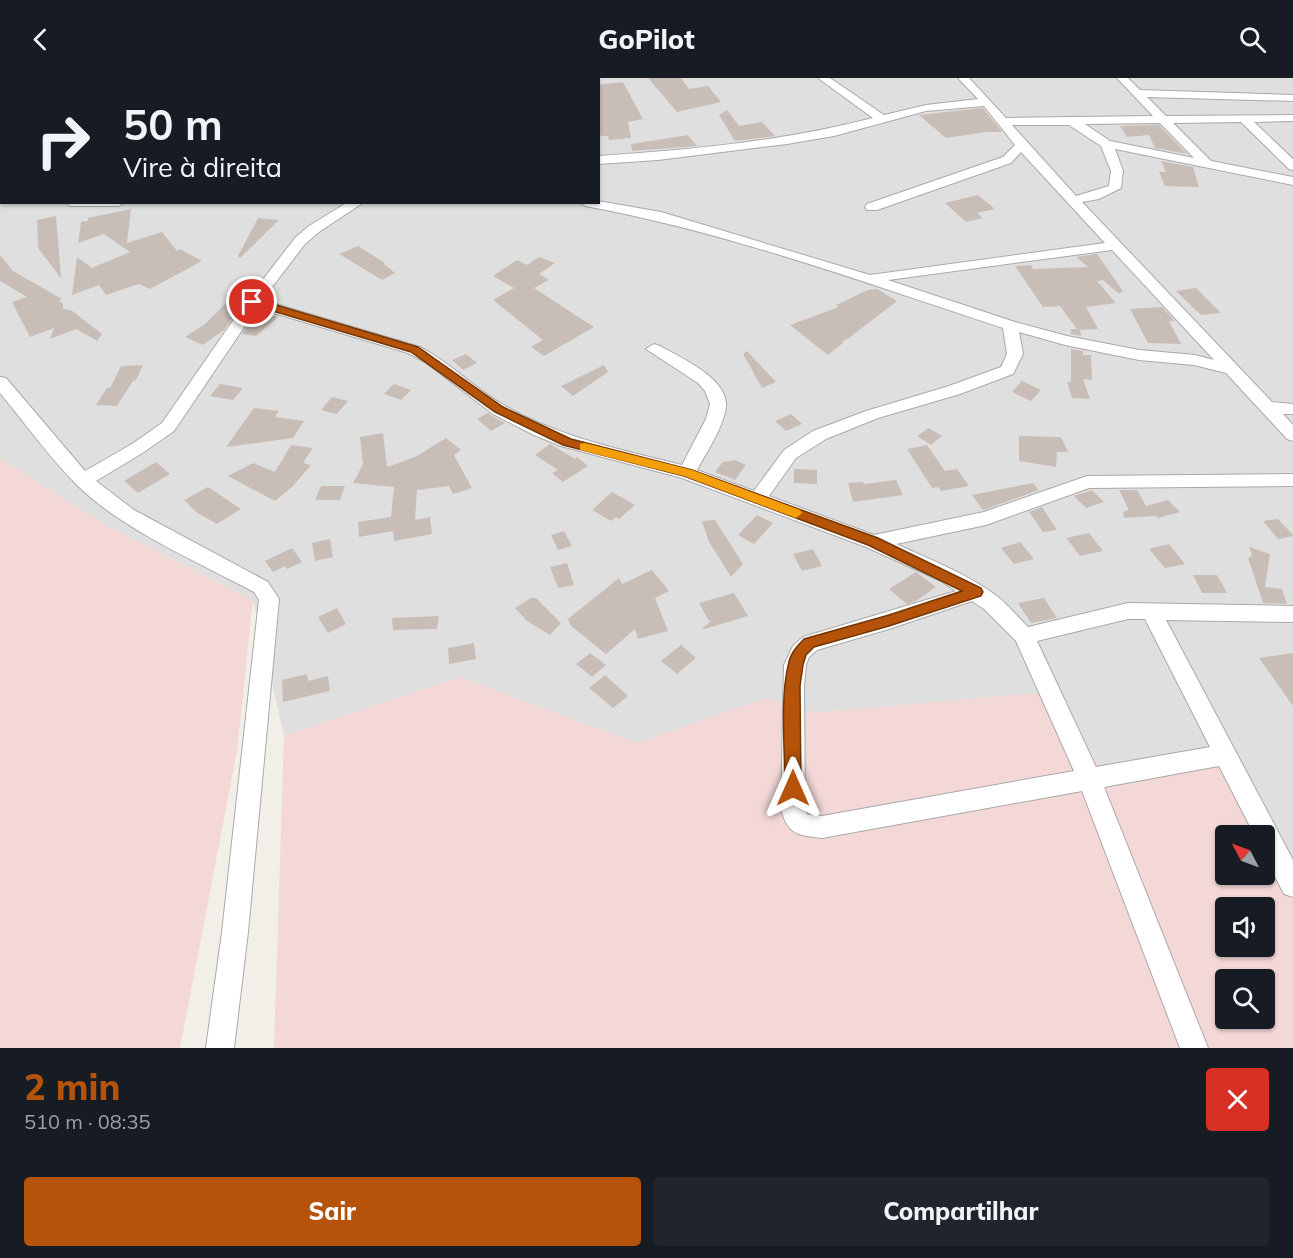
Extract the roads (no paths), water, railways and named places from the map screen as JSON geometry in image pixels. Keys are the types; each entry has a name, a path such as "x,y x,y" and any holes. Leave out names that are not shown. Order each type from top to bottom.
{"street":[{"path":"823,78 882,119"},
{"path":"963,78 987,102 1021,145 1114,246 1293,435"},
{"path":"1122,78 1206,163"},
{"path":"1137,93 1293,98"},
{"path":"600,160 658,156 787,140 834,132 946,104 987,102"},
{"path":"1244,118 1293,166"},
{"path":"1003,122 1293,118"},
{"path":"1072,121 1106,144 1293,181"},
{"path":"1073,200 1094,196 1115,188 1118,182 1116,162 1106,144"},
{"path":"872,207 1007,160 1021,145"},
{"path":"1116,162 1140,152"},
{"path":"83,480 138,448 168,427 252,302 300,241 314,229 355,204"},
{"path":"596,204 656,215 1010,325 1119,351 1195,360 1232,370"},
{"path":"868,279 1114,246"},
{"path":"252,302 414,350 499,410 567,442 687,473 873,542 948,576 991,603 1024,636 1090,780 1194,1048"},
{"path":"758,500 785,459 795,450 830,431 893,409 959,391 1007,370 1015,354 1010,325"},
{"path":"1195,360 1206,343"},
{"path":"654,349 704,379 713,390 718,404 714,418 687,473"},
{"path":"0,382 83,480 127,514 261,587 268,599 235,932 220,1048"},
{"path":"1266,407 1293,409"},
{"path":"873,542 986,518 1087,482 1293,480"},
{"path":"976,592 889,621 810,643 800,652 795,665 793,686 793,808 795,817 801,824 822,827 1224,755"},
{"path":"1024,636 1128,610 1293,614"},
{"path":"1151,611 1293,885"}]}
